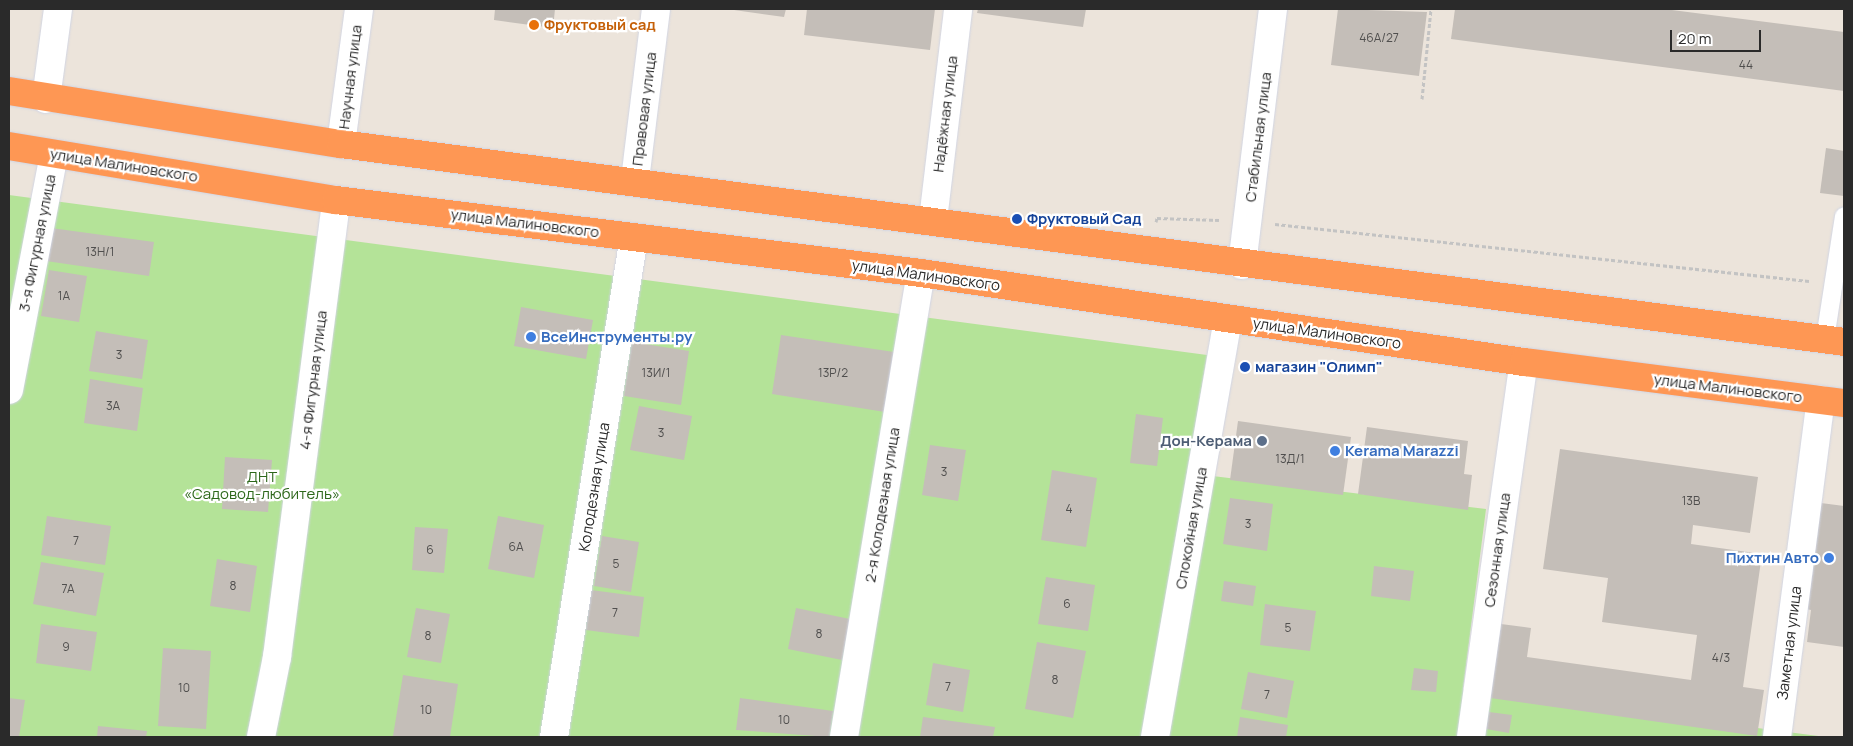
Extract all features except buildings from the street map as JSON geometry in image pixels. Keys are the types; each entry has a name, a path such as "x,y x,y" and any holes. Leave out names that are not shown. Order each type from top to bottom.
{"highway":[{"path":"9,91 46,99 341,144 635,180 933,220 1242,265 1834,341"},
{"name":"улица Малиновского","path":"9,146 336,200 921,273 1524,362 1832,402"}],"street":[{"path":"46,99 58,9"},
{"name":"Научная улица","path":"341,144 359,9"},
{"name":"Правовая улица","path":"635,180 656,9"},
{"name":"Надёжная улица","path":"933,220 958,9"},
{"name":"Стабильная улица","path":"1242,265 1273,9"},
{"name":"3-я Фигурная улица","path":"9,390 54,154"},
{"name":"4-я Фигурная улица","path":"261,737 277,657 336,200"},
{"name":"Колодезная улица","path":"554,737 634,237"},
{"name":"2-я Колодезная улица","path":"844,737 921,273"},
{"name":"Спокойная улица","path":"1155,737 1228,319"},
{"name":"Сезонная улица","path":"1471,737 1524,362"},
{"name":"Заметная улица","path":"1777,737 1832,402"}],"lane":[{"path":"1834,341 1832,283 1844,216"}],"path":[{"path":"1422,99 1431,9"},
{"path":"1152,252 1157,218 1248,221 1832,283"}],"green space":[{"name":"ДНТ «Садовод-любитель»","path":"9,195 1207,355 1188,473 1486,509 1463,689 1826,737 9,737"}],"place":[{"name":"Фруктовый сад","path":"534,25"},
{"name":"Фруктовый Сад","path":"1017,219"},
{"name":"ВсеИнструменты.ру","path":"531,337"},
{"name":"магазин \"Олимп\"","path":"1245,367"},
{"name":"Дон-Керама","path":"1262,441"},
{"name":"Kerama Marazzi","path":"1335,451"},
{"name":"Пихтин Авто","path":"1829,558"}]}
